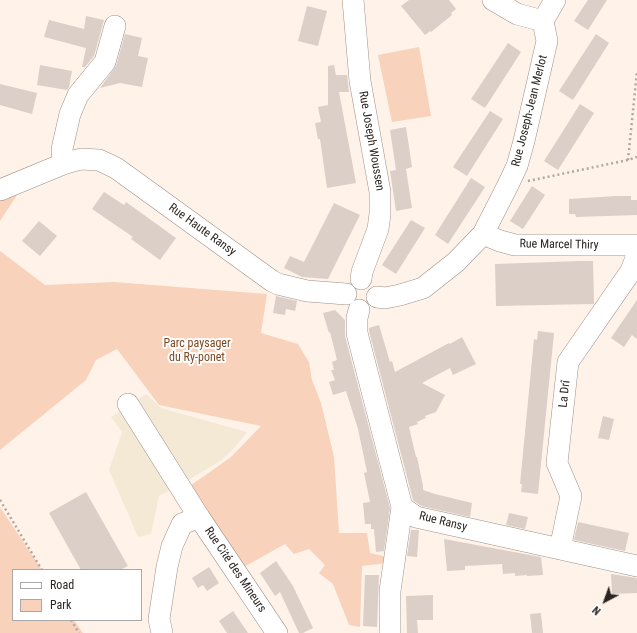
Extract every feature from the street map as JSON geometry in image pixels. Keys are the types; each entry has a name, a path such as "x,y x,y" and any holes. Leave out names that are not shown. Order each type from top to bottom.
{"street":[{"name":"Rue Joseph Woussen","path":"353,0 360,81 380,192 378,229 362,272 361,279"},
{"path":"493,0 517,14 543,21 555,0"},
{"name":"Rue Joseph-Jean Merlot","path":"377,297 385,298 423,288 456,262 483,234 517,166 524,142 547,41 543,21"},
{"path":"63,164 62,149 70,114 78,95 105,62 115,26"},
{"name":"Rue Haute Ransy","path":"0,190 63,164 81,159 99,160 116,168 272,281 306,291 346,294"},
{"name":"Rue Marcel Thiry","path":"483,234 515,245 637,245"},
{"name":"La Drî","path":"560,549 571,496 557,463 568,362 631,270 637,255"},
{"path":"361,279 370,281 374,284 377,293 373,306 364,310 351,306 348,303 346,294 349,285 356,280 361,279"},
{"path":"360,310 357,318 357,333 402,507 390,591 390,633"},
{"path":"128,404 199,517"},
{"name":"Rue Ransy","path":"402,507 416,517 637,566"},
{"name":"Rue Cité des Mineurs","path":"162,633 159,618 172,546 182,524 199,517 277,633"}],"path":[{"path":"628,160 637,71"},
{"path":"508,185 637,157"},
{"path":"0,500 41,569"},
{"path":"72,621 79,633"}],"shaded area":[{"path":"146,394 161,408 247,432 222,460 159,496 151,534 138,537 109,470 122,432 111,417"}],"green space":[{"path":"419,47 431,116 392,122 378,55"},
{"path":"21,189 0,221 0,197"},
{"name":"Parc paysager du Ry-ponet","path":"0,251 45,285 114,282 267,294 261,333 298,344 309,362 312,380 321,403 334,457 339,533 367,533 370,553 387,557 387,563 362,566 360,627 349,625 333,584 319,573 325,565 309,549 294,554 285,544 244,567 187,488 231,457 261,426 159,405 117,349 96,360 86,380 0,450"},
{"path":"0,507 41,569 12,569 12,621 75,621 83,633 0,633"}],"building":[{"path":"409,0 449,0 456,9 451,13 452,15 425,35 401,6"},
{"path":"588,0 607,0 588,30 574,21"},
{"path":"307,6 327,11 318,46 298,41"},
{"path":"86,16 104,20 94,56 85,67 82,67 86,48 44,37 49,20 84,29"},
{"path":"125,34 142,38 138,56 148,58 142,87 120,83 100,88 116,66"},
{"path":"596,34 609,43 573,100 559,91"},
{"path":"508,43 521,52 485,108 471,99"},
{"path":"40,65 72,71 67,90 37,85"},
{"path":"334,65 336,75 347,75 349,92 339,92 356,183 327,188 320,139 318,139 315,123 321,122 318,107 328,105 328,66"},
{"path":"0,84 37,93 32,114 0,105"},
{"path":"580,104 594,113 558,170 544,161"},
{"path":"490,111 503,119 467,176 453,167"},
{"path":"406,127 412,167 406,169 412,208 396,211 390,171 396,170 390,130"},
{"path":"471,178 485,187 448,244 435,235"},
{"path":"532,186 545,195 523,229 510,221"},
{"path":"104,192 124,205 126,202 176,238 160,260 131,239 133,237 92,209"},
{"path":"631,196 631,200 637,200 637,215 576,217 575,214 569,214 569,199"},
{"path":"334,203 360,215 328,279 302,277 284,268 290,256 304,262"},
{"path":"411,220 425,228 396,274 382,265"},
{"path":"39,221 57,236 40,256 22,241"},
{"path":"593,261 594,304 496,306 495,264"},
{"path":"276,296 297,301 295,311 286,309 285,315 273,313"},
{"path":"637,300 637,339 632,335 624,347 611,338"},
{"path":"335,310 345,320 345,336 390,508 384,551 376,552 374,529 371,529 371,524 365,524 363,503 370,502 364,473 367,472 358,429 346,391 333,395 329,382 335,380 331,370 334,370 332,362 337,360 330,332 329,333 323,313"},
{"path":"379,325 390,362 392,361 395,372 462,337 476,364 453,375 450,368 422,383 445,395 436,412 425,416 426,418 417,422 418,424 409,427 417,457 423,490 472,503 470,517 421,506 413,500 369,331 369,328"},
{"path":"538,331 554,333 538,494 521,492 522,484 520,484 534,339 537,340"},
{"path":"603,416 614,419 609,440 598,438"},
{"path":"86,492 128,566 122,569 80,569 49,513"},
{"path":"509,513 528,517 525,529 506,525"},
{"path":"578,522 629,533 625,551 574,540"},
{"path":"411,530 419,530 417,557 407,556"},
{"path":"444,539 541,557 543,575 515,576 515,573 503,574 502,564 465,566 465,570 447,571"},
{"path":"276,561 293,586 313,628 303,633 299,633 280,592 275,596 260,573"},
{"path":"209,567 219,583 207,591 203,585 198,588 192,578"},
{"path":"611,574 637,578 637,593 612,594"},
{"path":"365,575 379,575 377,627 363,626"},
{"path":"433,595 433,620 417,620 418,633 407,633 406,596"},
{"path":"233,611 248,633 227,633 219,621"},
{"path":"541,613 543,633 532,633 530,614"}]}
